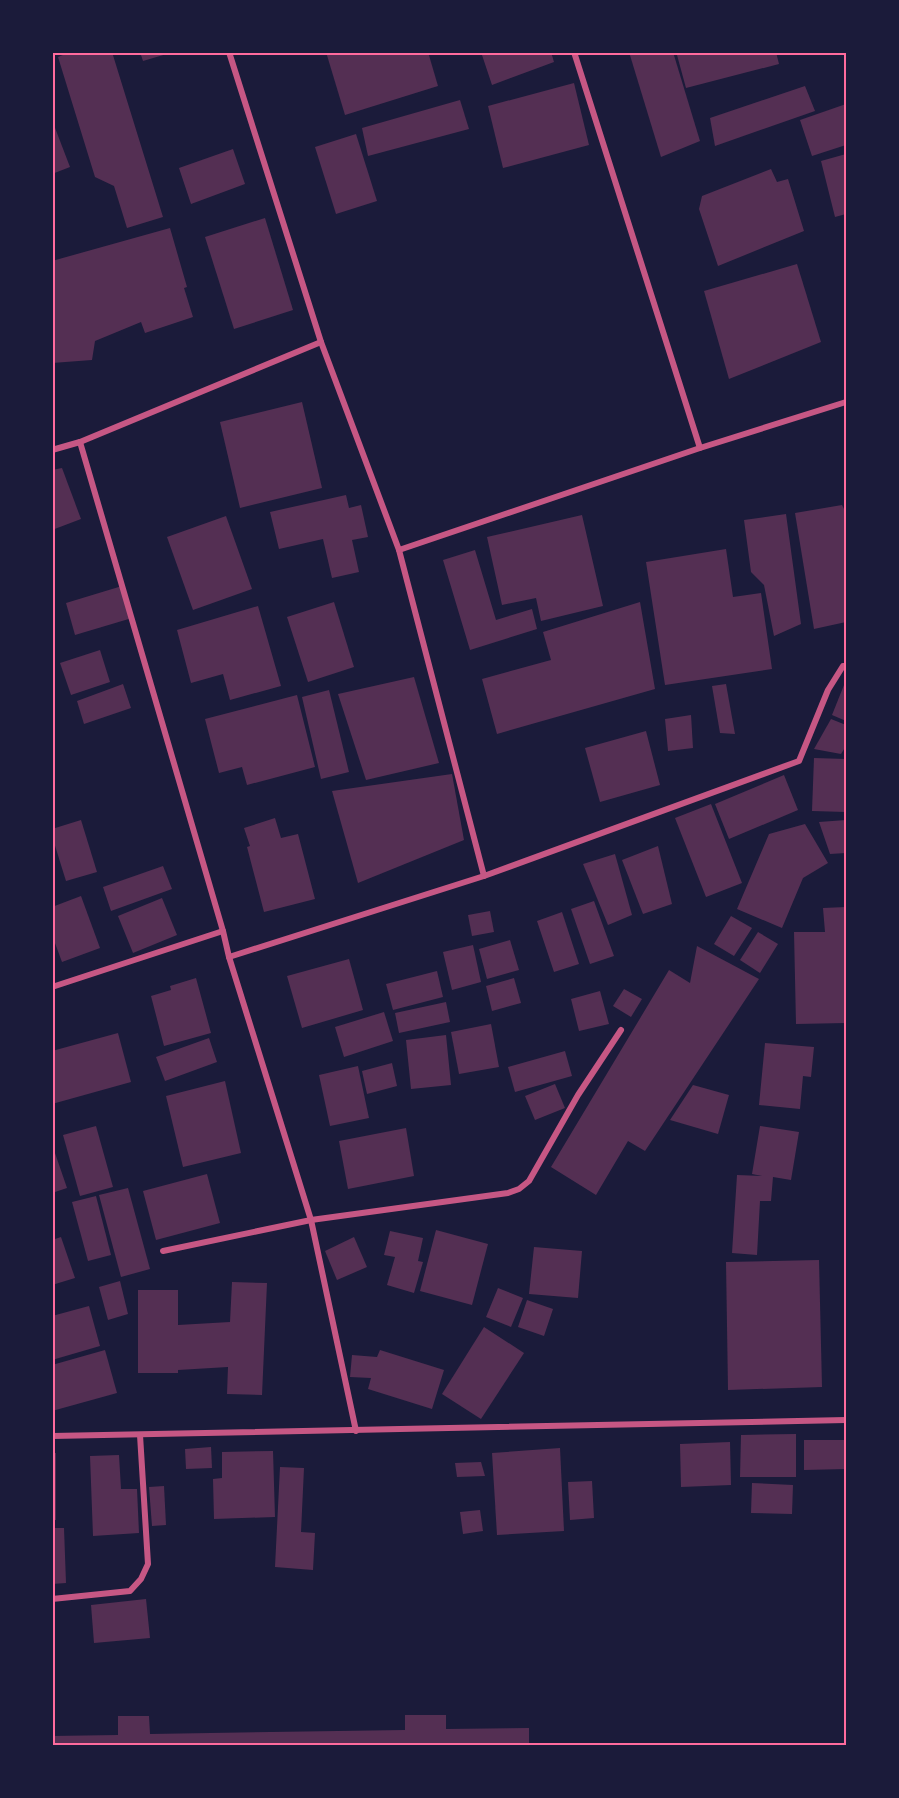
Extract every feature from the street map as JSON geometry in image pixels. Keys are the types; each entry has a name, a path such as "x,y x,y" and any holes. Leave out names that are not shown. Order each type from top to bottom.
{"street":[{"path":"229,52 321,342 399,550 484,876"},
{"path":"574,52 700,448"},
{"path":"52,450 80,442 321,342"},
{"path":"399,550 700,448 846,402"},
{"path":"80,442 229,957 311,1220 356,1431"},
{"path":"229,957 484,876 799,761 828,690 843,666 846,666"},
{"path":"52,987 223,932"},
{"path":"163,1251 311,1220 508,1193 519,1189 529,1181 579,1095 621,1030"},
{"path":"52,1436 846,1420"},
{"path":"52,1599 130,1591 141,1580 148,1564 140,1435"}],"building":[{"path":"70,52 112,52 163,217 127,228 114,186 95,177 58,57"},
{"path":"140,52 170,52 170,53 143,61"},
{"path":"326,52 428,52 438,86 345,115"},
{"path":"481,52 551,52 554,62 492,85"},
{"path":"629,52 673,52 700,141 661,157"},
{"path":"688,52 776,52 779,64 686,88 677,55"},
{"path":"574,83 589,145 503,168 488,106"},
{"path":"805,86 815,111 715,146 710,118"},
{"path":"460,100 469,129 368,156 362,128"},
{"path":"846,104 846,145 812,156 800,120"},
{"path":"52,120 70,167 52,174"},
{"path":"356,134 377,201 336,214 315,147"},
{"path":"233,149 245,184 191,204 179,168"},
{"path":"846,154 846,214 835,217 821,161"},
{"path":"771,169 777,182 788,179 804,231 718,266 699,209 702,196"},
{"path":"265,218 293,310 234,329 205,237"},
{"path":"170,228 193,317 145,333 141,322 95,341 92,360 52,363 52,261"},
{"path":"797,264 821,342 729,379 704,291"},
{"path":"302,402 322,488 240,508 220,422"},
{"path":"62,468 81,519 52,530 52,470"},
{"path":"346,495 349,508 361,505 368,537 352,540 359,572 332,578 323,539 279,549 270,512"},
{"path":"842,505 846,513 846,622 814,629 795,513"},
{"path":"786,514 801,624 774,636 764,585 751,572 744,520"},
{"path":"582,515 603,606 541,621 536,598 502,605 487,537"},
{"path":"226,516 252,589 193,610 167,537"},
{"path":"726,549 733,597 761,593 772,669 665,685 646,562"},
{"path":"475,550 496,620 532,609 537,629 470,650 443,560"},
{"path":"122,586 132,618 75,635 66,603"},
{"path":"334,602 354,667 308,682 287,617"},
{"path":"640,602 655,689 497,734 482,679 551,660 543,632"},
{"path":"258,606 281,686 230,700 223,674 191,683 177,630"},
{"path":"100,650 110,682 71,695 60,663"},
{"path":"414,677 439,763 366,780 338,694"},
{"path":"846,680 846,721 832,715"},
{"path":"123,684 131,708 84,724 77,701"},
{"path":"726,684 735,734 720,733 712,686"},
{"path":"329,690 349,772 321,779 302,697"},
{"path":"297,695 315,767 247,785 242,767 219,773 205,719"},
{"path":"691,715 693,748 668,751 665,719"},
{"path":"831,719 846,725 846,746 841,754 814,749"},
{"path":"646,731 660,785 600,802 585,748"},
{"path":"814,758 846,759 846,812 812,811"},
{"path":"452,774 464,840 358,883 332,791"},
{"path":"784,775 798,810 729,839 715,804"},
{"path":"711,804 742,883 706,897 675,818"},
{"path":"275,818 281,838 298,834 315,899 264,912 244,828"},
{"path":"81,820 97,872 66,881 52,836 52,829"},
{"path":"846,820 846,853 830,854 819,822"},
{"path":"805,824 828,863 803,878 782,928 737,909 769,834"},
{"path":"658,846 672,904 643,914 622,860"},
{"path":"615,854 632,915 608,925 583,864"},
{"path":"163,866 172,889 111,911 103,887"},
{"path":"81,896 100,948 62,962 52,935 52,907"},
{"path":"162,898 177,935 133,953 118,916"},
{"path":"594,901 614,956 590,964 571,909"},
{"path":"846,907 846,1023 796,1024 794,932 825,932 823,908"},
{"path":"490,911 494,932 472,936 468,915"},
{"path":"562,912 579,964 554,972 537,921"},
{"path":"731,916 752,928 734,956 714,944"},
{"path":"758,932 778,944 760,973 740,960"},
{"path":"510,940 519,970 487,979 479,949"},
{"path":"473,945 481,982 452,990 443,952"},
{"path":"697,946 759,979 645,1151 628,1141 596,1195 551,1167 669,970 690,983"},
{"path":"349,959 363,1010 302,1028 287,976"},
{"path":"437,971 443,997 393,1010 386,984"},
{"path":"196,978 211,1033 164,1046 151,996 171,990 170,986"},
{"path":"514,978 521,1003 492,1011 486,986"},
{"path":"624,989 642,999 631,1017 613,1006"},
{"path":"600,991 609,1024 579,1031 571,999"},
{"path":"446,1002 450,1022 399,1033 395,1013"},
{"path":"384,1012 393,1041 344,1057 335,1027"},
{"path":"491,1024 499,1067 459,1074 451,1032"},
{"path":"118,1033 131,1082 52,1104 52,1051"},
{"path":"446,1035 451,1085 411,1089 406,1040"},
{"path":"209,1038 217,1062 165,1081 156,1057"},
{"path":"765,1043 814,1047 811,1077 803,1076 800,1109 759,1105"},
{"path":"565,1051 572,1076 515,1092 508,1067"},
{"path":"392,1063 397,1086 367,1094 362,1071"},
{"path":"358,1066 369,1118 330,1126 319,1075"},
{"path":"225,1081 241,1153 183,1167 166,1096"},
{"path":"555,1084 565,1108 535,1120 525,1096"},
{"path":"693,1085 729,1095 718,1134 670,1120"},
{"path":"96,1126 113,1187 80,1196 63,1135"},
{"path":"760,1126 799,1132 791,1180 773,1177 771,1201 760,1201 757,1255 732,1253 737,1175 762,1176 752,1174"},
{"path":"406,1128 414,1176 348,1189 339,1141"},
{"path":"55,1153 67,1188 52,1193 52,1154"},
{"path":"207,1174 220,1223 156,1240 143,1191"},
{"path":"128,1188 150,1269 121,1277 99,1195"},
{"path":"96,1196 111,1255 88,1261 72,1202"},
{"path":"436,1230 488,1244 472,1305 420,1291"},
{"path":"390,1231 423,1238 418,1261 423,1262 414,1293 387,1285 395,1257 384,1255"},
{"path":"61,1237 75,1278 52,1285 52,1240"},
{"path":"354,1237 367,1267 337,1280 325,1251"},
{"path":"534,1247 582,1251 578,1298 529,1294"},
{"path":"819,1260 822,1387 728,1390 726,1262"},
{"path":"120,1281 128,1314 108,1320 99,1287"},
{"path":"232,1282 267,1283 262,1395 227,1394 228,1367 178,1370 178,1373 138,1373 138,1290 178,1290 178,1325 230,1322"},
{"path":"498,1288 523,1298 511,1327 486,1317"},
{"path":"527,1300 553,1309 544,1336 518,1327"},
{"path":"89,1306 100,1346 52,1360 52,1316"},
{"path":"484,1327 524,1353 481,1419 442,1394"},
{"path":"105,1350 117,1393 52,1411 52,1365"},
{"path":"380,1350 444,1370 432,1409 368,1389 371,1378 350,1377 352,1355 377,1357"},
{"path":"796,1434 796,1477 740,1477 741,1435"},
{"path":"804,1440 846,1440 846,1469 804,1470"},
{"path":"730,1442 731,1485 681,1487 680,1444"},
{"path":"211,1447 212,1468 186,1469 185,1449"},
{"path":"560,1448 564,1531 497,1535 492,1453"},
{"path":"273,1451 275,1517 214,1519 213,1479 222,1478 222,1452"},
{"path":"52,1453 56,1453 56,1520 52,1520"},
{"path":"119,1455 121,1489 137,1489 139,1533 93,1536 90,1456"},
{"path":"481,1462 485,1476 457,1477 455,1463"},
{"path":"280,1467 304,1468 301,1532 315,1533 313,1570 275,1567"},
{"path":"592,1481 594,1518 570,1520 568,1482"},
{"path":"752,1483 793,1485 792,1514 751,1513"},
{"path":"164,1486 166,1525 152,1526 149,1487"},
{"path":"480,1510 483,1531 463,1534 460,1512"},
{"path":"52,1528 64,1528 66,1583 52,1584"},
{"path":"146,1599 150,1638 94,1643 91,1605"},
{"path":"405,1715 446,1715 446,1729 529,1728 529,1746 52,1746 52,1736 118,1735 118,1716 149,1716 150,1734 405,1730"}]}
